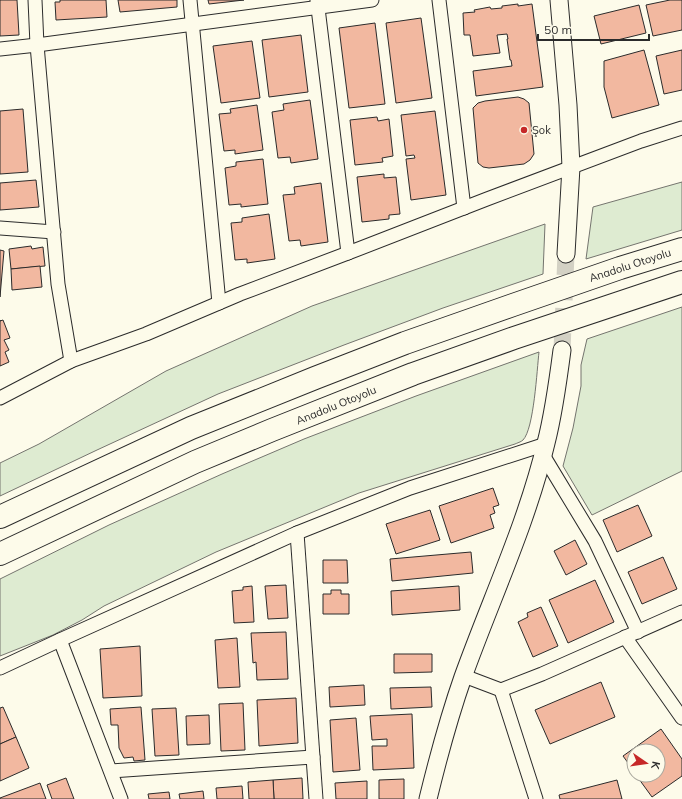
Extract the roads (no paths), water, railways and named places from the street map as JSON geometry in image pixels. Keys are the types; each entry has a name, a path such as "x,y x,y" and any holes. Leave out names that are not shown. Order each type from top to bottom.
{"highway":[{"name":"Anadolu Otoyolu","path":"0,517 191,428 315,378 405,343 498,310 620,268 682,249"},
{"name":"Anadolu Otoyolu","path":"0,554 195,462 272,430 413,374 514,338 682,282"}],"street":[{"path":"35,0 37,45 58,284 71,361"},
{"path":"190,0 219,303"},
{"path":"0,48 37,45 192,24 318,4 372,0"},
{"path":"439,0 464,208"},
{"path":"560,0 571,167 566,254"},
{"path":"318,4 348,253"},
{"path":"0,398 71,361 146,334 240,294 571,167 641,141 682,128"},
{"path":"0,228 54,232"},
{"path":"428,799 439,752 464,676 527,508 545,449 562,350"},
{"path":"0,668 297,533 410,488 545,449"},
{"path":"545,449 595,541 638,632"},
{"path":"297,533 316,799"},
{"path":"464,676 501,690 542,674 682,612"},
{"path":"625,637 682,718"},
{"path":"60,640 121,799"},
{"path":"501,690 536,799"},
{"path":"110,771 313,756"}],"tunnel":[{"path":"562,350 566,254"}],"place":[{"name":"Şok","path":"524,130"}]}
